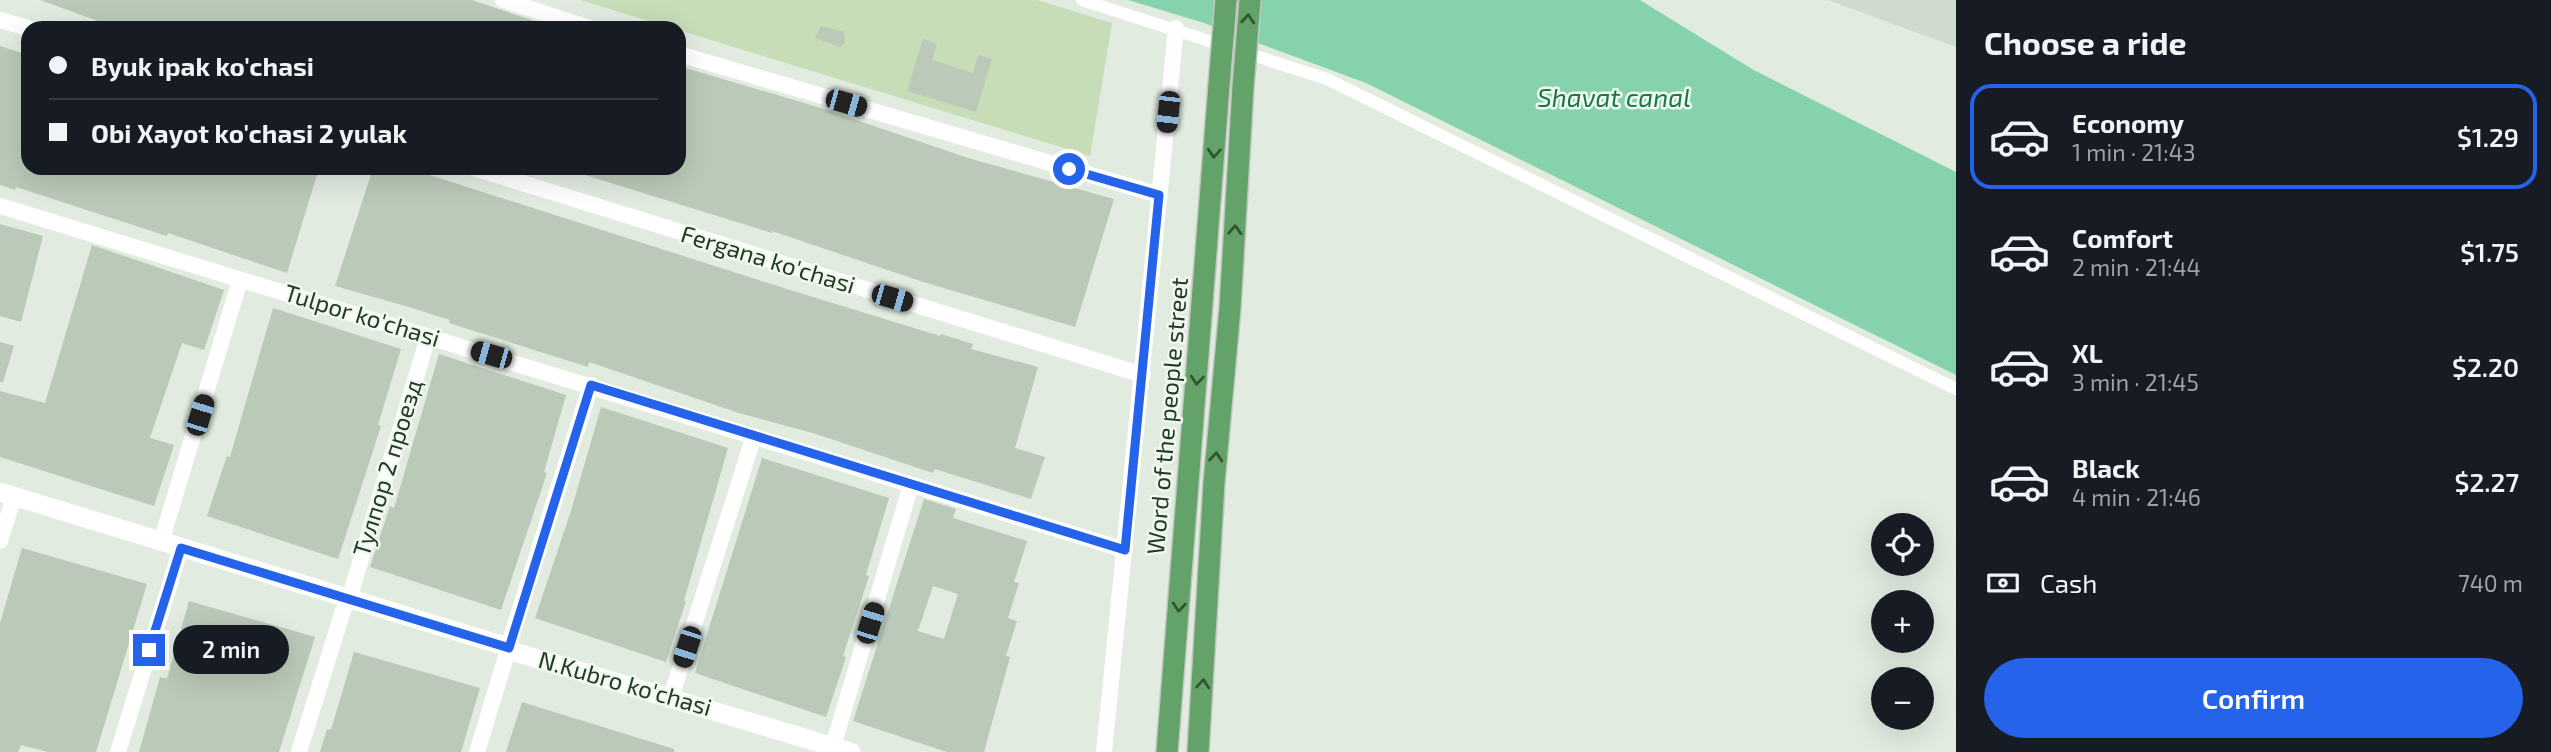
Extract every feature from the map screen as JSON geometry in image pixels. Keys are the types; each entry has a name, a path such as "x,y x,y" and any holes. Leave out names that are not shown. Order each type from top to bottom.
{"main road":[{"name":"Word of the people street","path":"1167,752 1226,0"},
{"path":"1198,752 1214,483 1230,308 1250,0"}],"street":[{"path":"502,0 568,21"},
{"path":"1082,0 1176,28 1327,79 1956,389"},
{"path":"0,20 21,26"},
{"path":"1104,752 1176,28"},
{"path":"686,56 1159,195"},
{"name":"Fergana ko'chasi","path":"497,175 1143,375"},
{"name":"Tulpor ko'chasi","path":"0,206 1125,550"},
{"path":"161,542 240,280"},
{"name":"Тулпор 2 проезд","path":"299,752 428,337"},
{"path":"477,752 591,385"},
{"path":"671,696 754,436"},
{"path":"842,749 911,485"},
{"path":"0,541 7,495"},
{"name":"N.Kubro ko'chasi","path":"7,495 842,749"},
{"path":"117,752 181,548"}],"shaded area":[{"path":"580,0 1037,0 1112,23 1090,156 686,32 686,21 649,21"},
{"path":"1828,0 1956,0 1956,47"}],"water":[{"name":"Shavat canal","path":"1128,0 1640,0 1752,69 1956,172 1956,375 1366,83 1201,22"}],"building":[{"path":"40,0 472,0 534,21 98,21"},
{"path":"821,26 844,32 845,43 840,47 815,38"},
{"path":"923,39 937,44 932,60 973,73 978,55 992,59 976,112 907,91"},
{"path":"0,46 21,53 21,175 317,175 287,273 168,233 167,236 16,187 15,190 0,185"},
{"path":"686,68 821,108 968,158 1114,199 1075,327 585,175 686,175"},
{"path":"371,175 430,175 790,290 973,344 971,349 1038,367 1015,448 1045,457 1031,499 935,469 933,473 816,434 739,413 589,362 588,367 449,323 450,320 335,286"},
{"path":"0,224 43,236 21,322 0,316"},
{"path":"92,245 224,290 204,350 182,343 150,438 174,445 154,506 0,457 0,391 45,403"},
{"path":"273,308 401,349 378,425 381,426 338,559 207,516 227,456 230,457"},
{"path":"0,342 14,346 3,382 0,382"},
{"path":"439,354 566,395 544,472 547,473 501,610 370,567 390,506 394,508"},
{"path":"601,407 728,448 686,601 666,662 535,618 571,511"},
{"path":"762,458 889,498 866,575 869,576 843,656 846,657 826,717 695,673"},
{"path":"924,499 956,509 953,518 1027,541 1014,582 1019,583 1008,618 1017,621 1006,656 1010,657 984,752 947,752 853,721","holes":["933,586 958,594 944,639 918,631"]},
{"path":"22,548 147,584 96,752 48,752 21,745 18,752 0,752 0,623"},
{"path":"189,601 315,637 279,752 139,752 160,677 167,679"},
{"path":"354,652 480,688 461,752 320,752 327,729 331,730"},
{"path":"522,702 674,749 674,752 506,752"}],"route":[{"path":"149,650 181,548 509,648 591,385 1125,550 1159,195 1069,169"}]}
